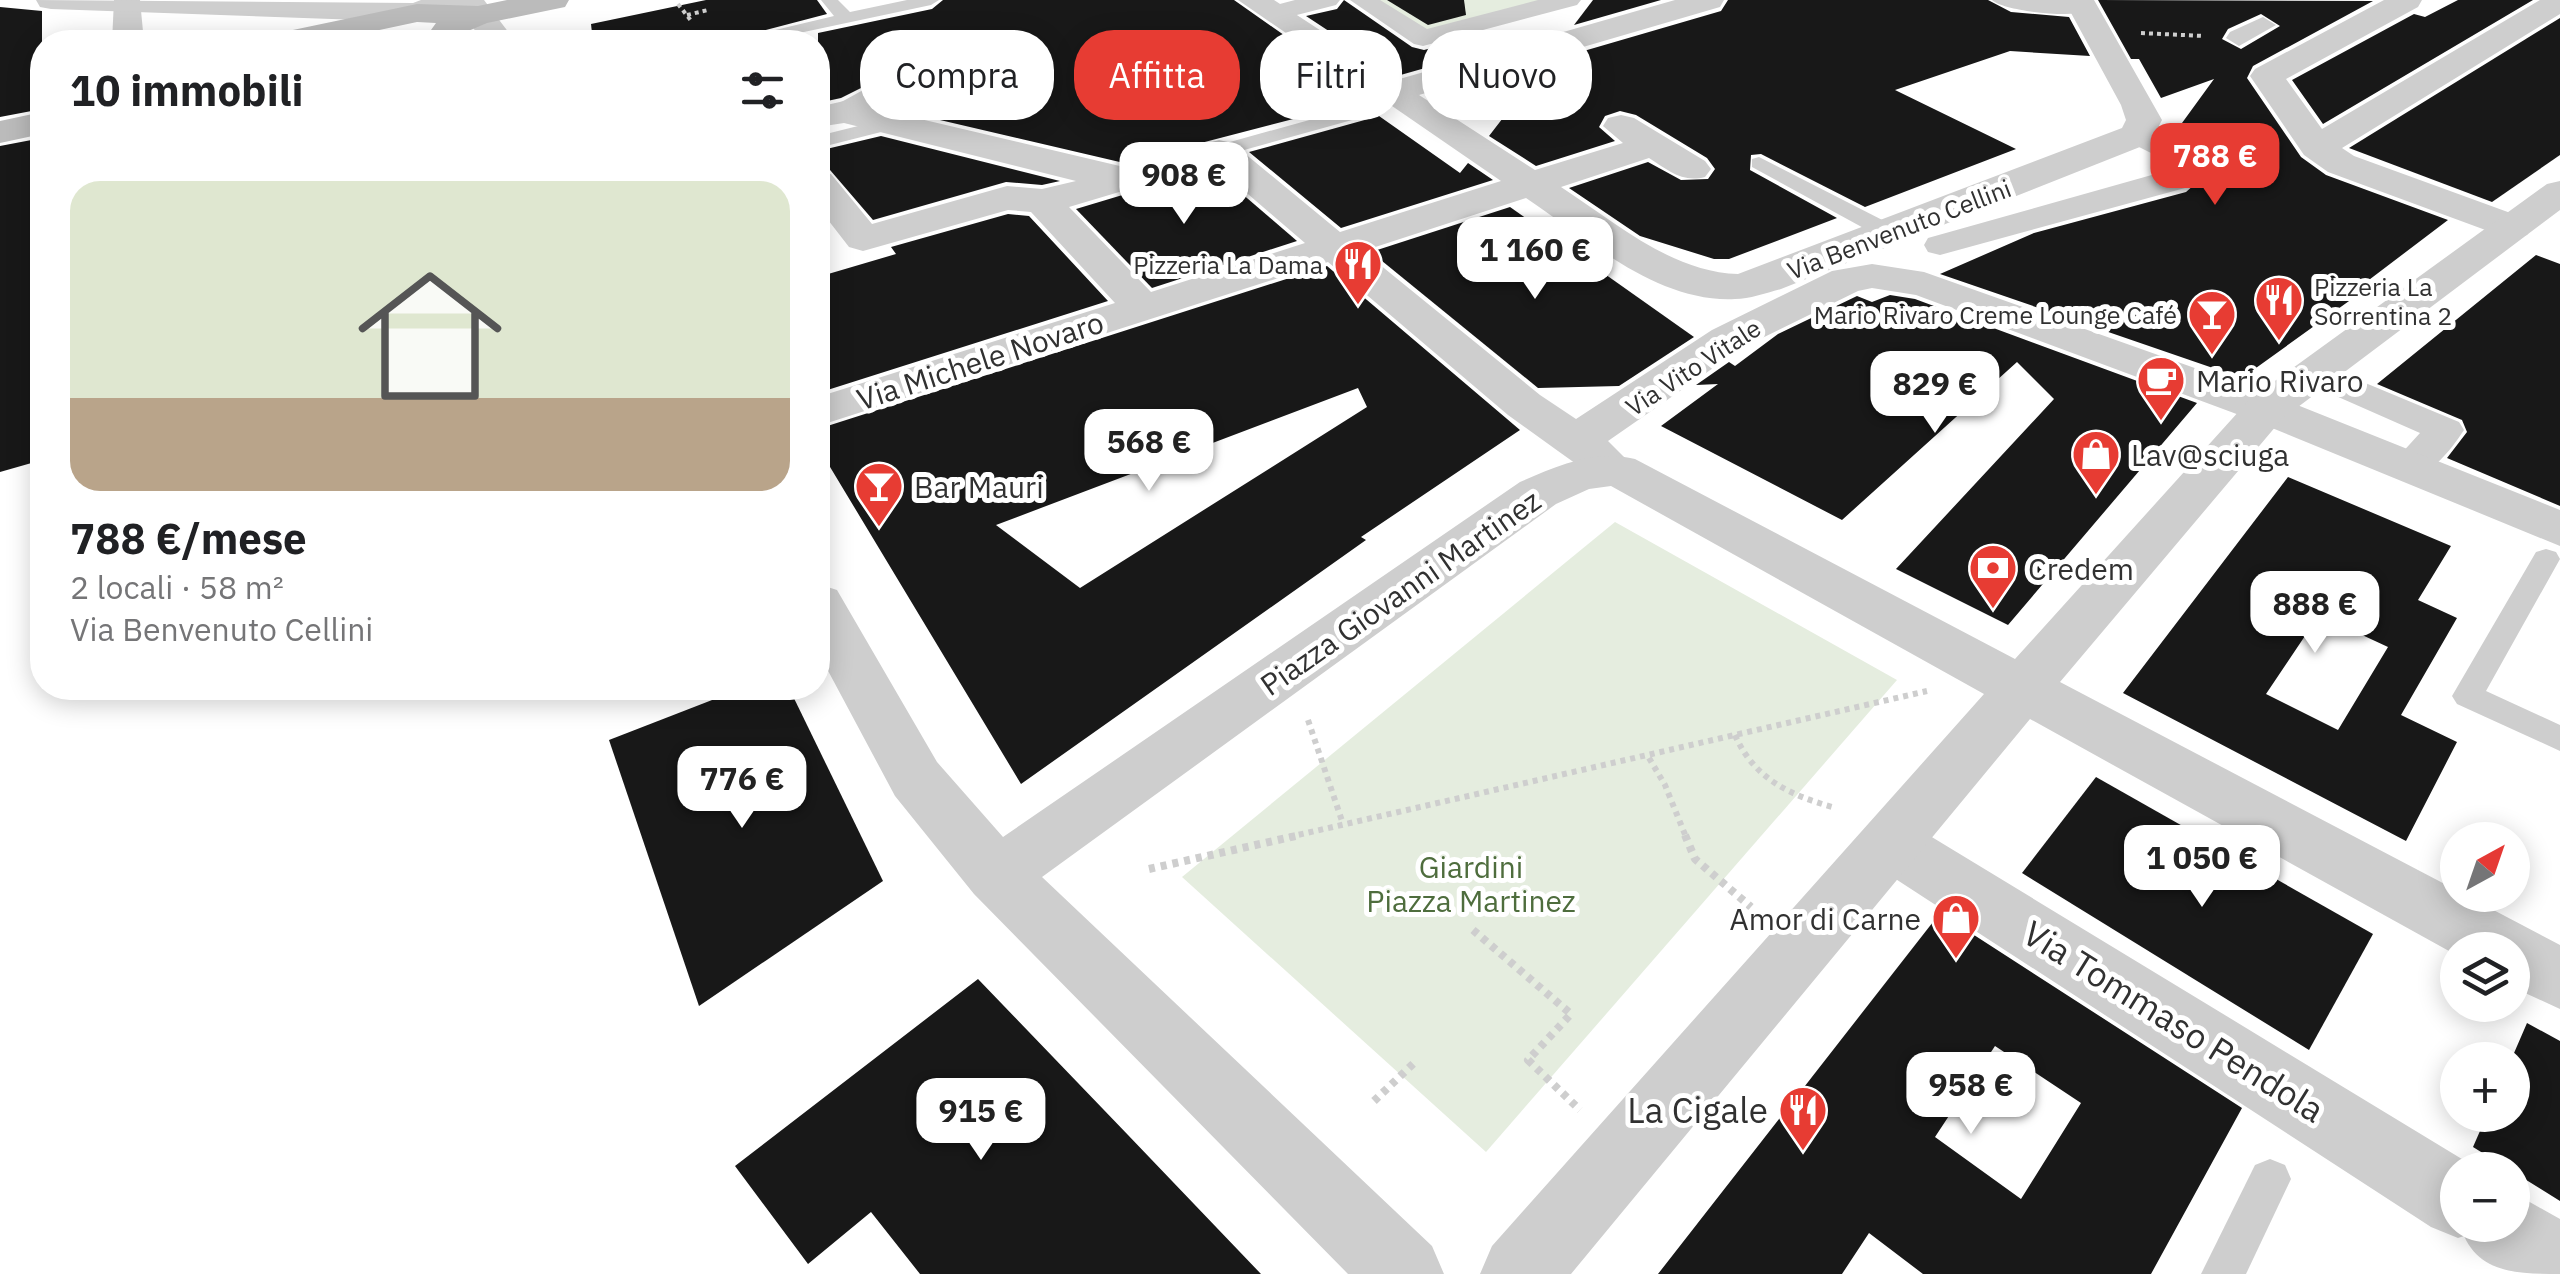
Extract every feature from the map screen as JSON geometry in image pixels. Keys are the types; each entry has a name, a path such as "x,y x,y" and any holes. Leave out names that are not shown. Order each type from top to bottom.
{"main road":[{"path":"415,28 473,8 554,0"},
{"path":"0,99 30,93"},
{"path":"0,132 30,126"}],"street":[{"path":"51,0 349,4 415,28 448,0"},
{"name":"Via Benvenuto Cellini","path":"1253,0 1292,30"},
{"path":"1285,10 1327,0"},
{"path":"1362,0 1422,38 1556,1"},
{"path":"1455,0 1490,21"},
{"path":"1402,94 1709,0"},
{"path":"1940,245 2174,181 2186,174 2191,164 2180,153 2136,135 2144,120 2138,105 2081,4 2005,0"},
{"path":"2407,0 2267,74 2317,147 2341,164 2532,227"},
{"path":"2317,147 2560,1"},
{"path":"127,4 128,30"},
{"path":"473,8 490,30"},
{"path":"830,116 860,100"},
{"name":"Via Benvenuto Cellini","path":"1402,111 1530,184 1658,268 1710,286 1738,287 1766,280 2136,135"},
{"path":"830,119 1128,178"},
{"path":"1621,126 1692,169"},
{"name":"Via Michele Novaro","path":"830,408 1653,146"},
{"path":"830,198 862,239 1128,178 1219,151 1524,405 1597,456 2473,932"},
{"path":"1520,1274 1625,1152 1863,826 2021,689 2256,420 2315,373 2532,227 2560,192"},
{"name":"Via Michele Novaro","path":"1025,200 1142,308"},
{"name":"Via Vito Vitale","path":"1597,456 1727,339 1847,280 1872,276 1924,284 2256,420"},
{"path":"2315,373 2445,430 2408,467"},
{"path":"2256,420 2408,467 2555,551"},
{"path":"2256,420 2555,551"},
{"name":"Piazza Giovanni Martinez","path":"997,875 1538,494 1580,475 1597,456"},
{"path":"830,625 916,779 997,875 1404,1274"},
{"name":"Via Tommaso Pendola","path":"1863,826 2440,1189"},
{"path":"2530,963 2560,979"},
{"path":"2525,1242 2560,1264"}],"lane":[{"path":"829,0 846,18"},
{"path":"800,30 931,0"},
{"path":"830,119 878,126"},
{"path":"1219,151 1319,120"},
{"path":"1760,162 1888,232"},
{"path":"2555,551 2468,696 2560,739"},
{"path":"2223,1274 2270,1179"}],"path":[{"path":"678,4 692,22"},
{"path":"687,15 708,10"},
{"path":"1149,869 1649,758 1928,691"},
{"path":"1308,720 1343,824"},
{"path":"1735,735 1742,754 1771,783 1863,826"},
{"path":"1649,758 1665,785 1694,859 1751,907"},
{"path":"1472,930 1571,1014 1528,1060 1625,1152"},
{"path":"1374,1101 1416,1062"}],"green space":[{"path":"1371,0 1550,0 1439,30 1422,30"},
{"name":"Giardini Piazza Martinez","path":"1615,522 1897,680 1486,1152 1182,877"}],"building":[{"path":"706,0 817,0 827,14 766,30 592,30 591,24"},
{"path":"943,0 1234,0 1277,30 1260,30 1260,120 1290,120 1124,163 940,120 1054,120 1054,30 860,30 860,88 830,100 830,30 932,9"},
{"path":"1344,0 1387,30 1327,30 1306,16 1337,9"},
{"path":"1387,0 1464,0 1466,15 1428,25"},
{"path":"1593,0 1661,0 1574,25"},
{"path":"1728,0 1988,0 2011,12 2069,17 2090,56 2010,51 1895,90 2016,149 1865,207 1761,154 1751,155 1750,170 1837,218 1729,259 1714,259 1640,236 1569,188 1648,162 1681,180 1708,179 1715,169 1707,158 1636,115 1620,111 1605,116 1599,127 1615,141 1536,166 1489,136 1501,120 1592,120 1592,49 1721,11"},
{"path":"2098,0 2373,1 2253,66 2247,78 2301,157 2326,175 2448,220 2357,289 2363,291 2242,378 1940,274 2034,233 2186,192 2203,177 2236,168 2206,157 2174,134 2214,79 2161,98 2139,59 2131,59","holes":["2261,14 2280,26 2241,49 2222,39 2228,29"]},
{"path":"2458,0 2533,0 2323,124 2292,80 2414,14 2425,17"},
{"path":"0,7 42,11 42,30 30,30 30,111 0,117"},
{"path":"2560,18 2560,155 2492,202 2349,148"},
{"path":"1402,40 1422,50 1422,69 1402,75"},
{"path":"1365,120 1385,120 1460,173 1468,163 1493,180 1341,228 1249,152"},
{"path":"881,136 1060,181 1042,185 1006,182 873,220 830,170 830,148"},
{"path":"30,140 30,463 0,472 0,146"},
{"path":"1212,168 1297,241 1152,288 1076,209"},
{"path":"1510,207 1694,337 1619,386 1538,388 1371,252"},
{"path":"1008,214 1029,216 1108,301 830,389 830,273 896,254 891,247"},
{"path":"2536,255 2560,264 2560,506 2447,458 2467,432 2462,420 2377,384"},
{"path":"1327,266 1520,430 1361,537 1366,540 1021,784 830,467 830,425","holes":["1358,388 1367,407 1080,588 996,525"]},
{"path":"1890,295 1915,299 2197,403 2008,625 1896,569 2054,399 2017,362 1842,520 1661,426 1718,384 1696,385 1729,362 1735,366 1778,334 1857,296 1872,302"},
{"path":"2288,477 2451,546 2418,600 2457,618 2401,715 2457,742 2406,841 2123,693","holes":["2319,615 2388,647 2338,730 2266,694"]},
{"path":"712,700 795,700 883,881 699,1006 609,740"},
{"path":"2096,777 2373,934 2309,1050 2022,873"},
{"path":"1940,913 2242,1108 2151,1274 1923,1274 1869,1233 1842,1274 1658,1274","holes":["1995,1046 2081,1103 2021,1199 1935,1137"]},
{"path":"978,979 1261,1274 920,1274 871,1212 808,1264 735,1166"},
{"path":"2527,1023 2560,1041 2560,1201 2530,1182 2530,1152 2481,1152 2473,1147 2480,1132 2530,1132 2530,1042 2519,1042"}],"place":[{"name":"Pizzeria La Dama","path":"1358,306"},
{"name":"Pizzeria La Sorrentina 2","path":"2279,342"},
{"name":"Mario Rivaro Creme Lounge Café","path":"2212,356"},
{"name":"Mario Rivaro","path":"2161,422"},
{"name":"Lav@sciuga","path":"2096,496"},
{"name":"Bar Mauri","path":"879,528"},
{"name":"Credem","path":"1993,610"},
{"name":"Amor di Carne","path":"1956,960"},
{"name":"La Cigale","path":"1803,1152"}]}
